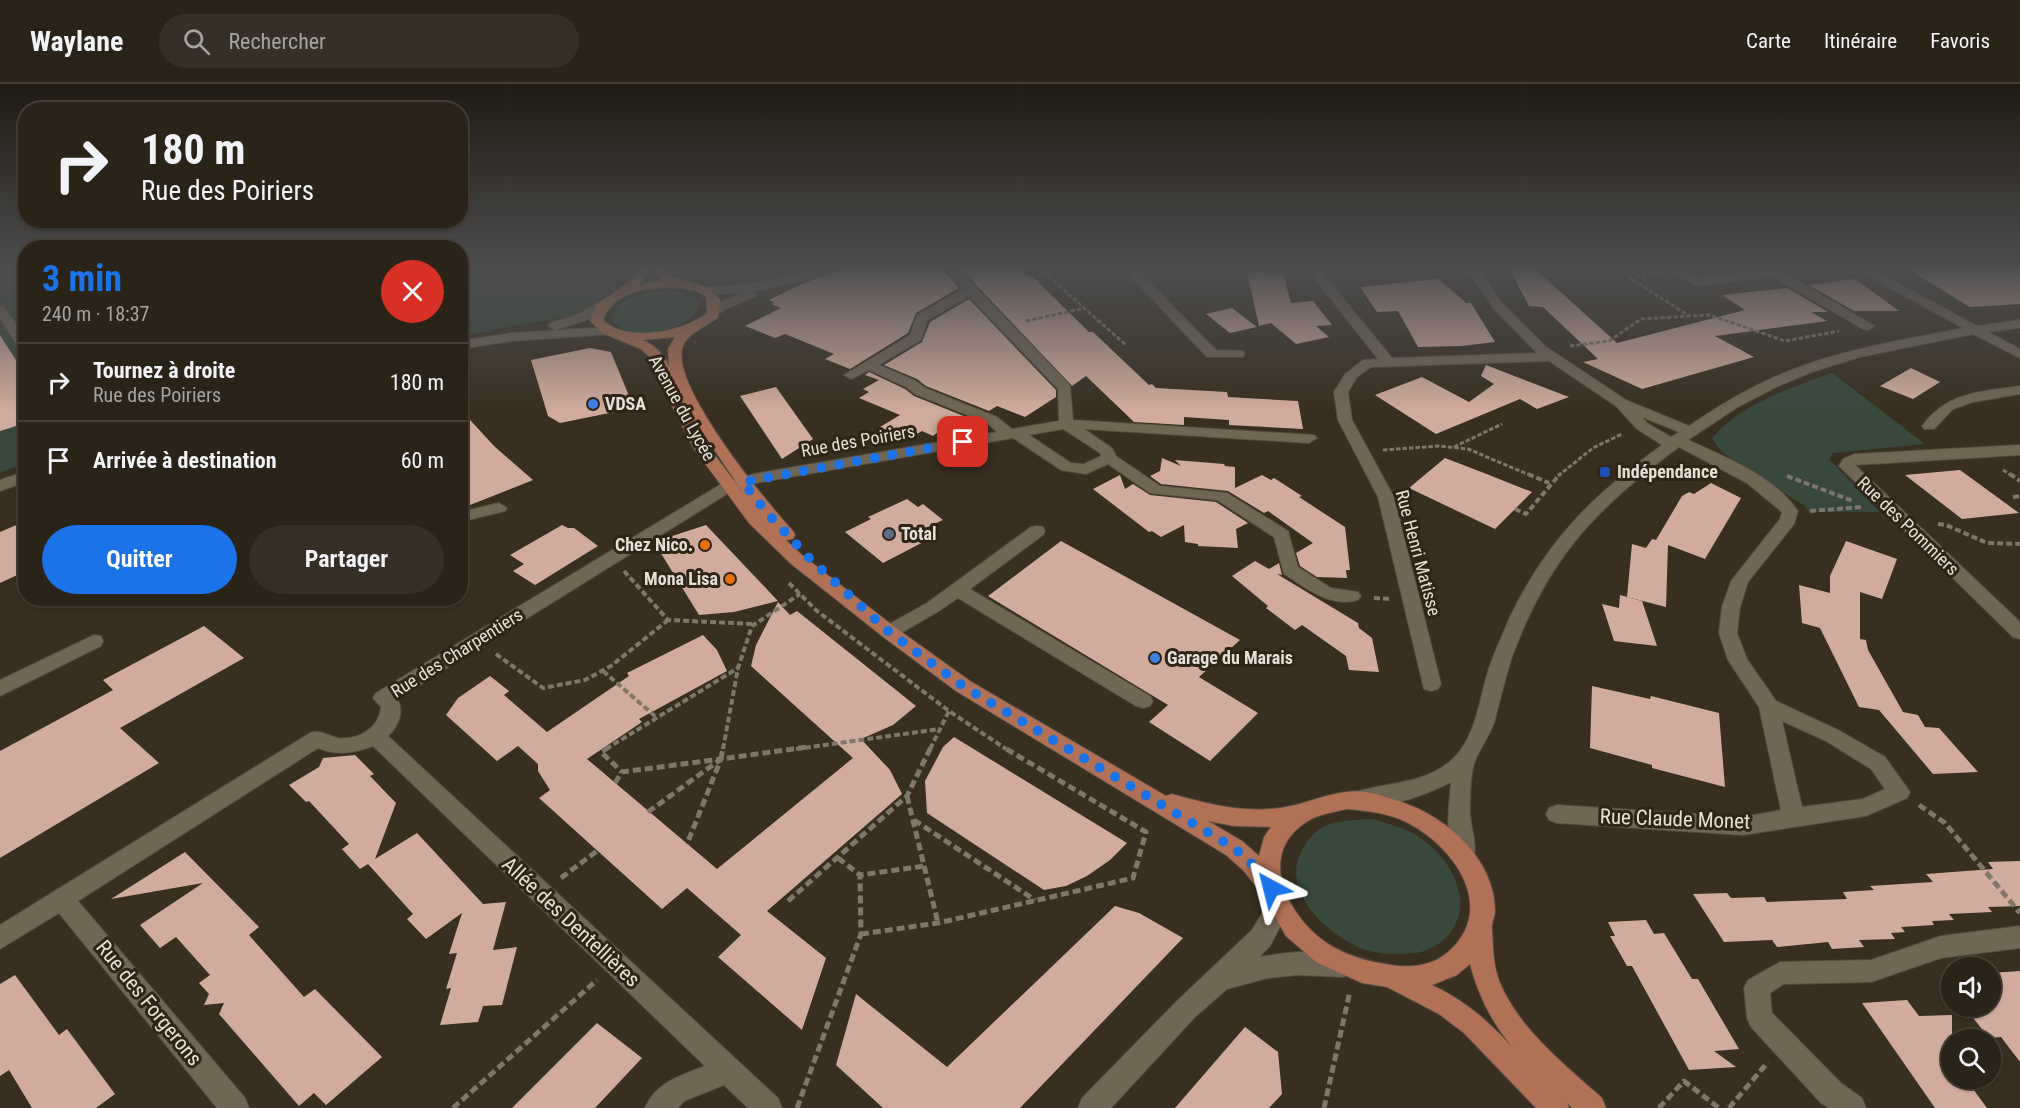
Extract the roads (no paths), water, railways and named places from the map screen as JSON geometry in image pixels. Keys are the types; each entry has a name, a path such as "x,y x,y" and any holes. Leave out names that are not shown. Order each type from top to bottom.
{"main road":[{"path":"598,316 600,325 614,333 653,337 679,332 708,316"},
{"name":"Avenue du Lycée","path":"706,319 678,341 674,351 674,361 700,417 755,519 778,543 889,632 963,686 1234,848 1251,863 1273,893"},
{"name":"Avenue du Lycée","path":"614,333 646,346 659,359 700,447 736,484"},
{"name":"Avenue du Lycée","path":"1121,781 1162,800 1234,819 1256,820 1300,813"},
{"path":"1555,1108 1473,1024 1448,1006 1392,978 1350,968 1312,946 1292,927 1273,893 1268,861 1274,841 1285,824 1300,813 1323,803 1353,800 1373,802 1399,809 1423,820 1446,836 1464,856 1476,877 1483,899 1480,959 1501,1008 1530,1051 1592,1108"},
{"path":"1392,978 1419,977 1443,970 1463,957 1477,940 1483,920"}],"street":[{"path":"4,316 18,336"},
{"path":"468,344 512,337 585,316"},
{"path":"706,319 711,316"},
{"path":"851,375 916,337 922,318 926,316"},
{"path":"995,316 1065,388 1066,424 1107,451 1109,458 1156,490 1221,496 1282,535 1290,570 1327,592 1352,596"},
{"path":"1175,316 1212,354 1238,354"},
{"path":"1351,316 1388,362"},
{"path":"1508,316 1545,353 1621,403 1780,498 1790,511 1788,520 1740,581 1731,607 1728,633 1738,660 1769,706 1793,817"},
{"path":"1850,316 1868,326"},
{"path":"1950,316 2020,354"},
{"path":"1464,856 1459,813 1464,762 1479,731 1502,658 1527,603 1560,546 1607,495 1680,438 1743,397 1793,374 1876,350 1975,329 2020,324"},
{"path":"512,337 614,333"},
{"name":"Rue Henri Matisse","path":"1431,684 1386,497 1345,420 1341,392 1352,374 1368,363 1485,361 1545,353"},
{"path":"868,365 911,384 920,391 992,420 1067,467 1086,469 1109,458"},
{"path":"1929,426 1948,406 1970,398 2020,390"},
{"path":"1621,403 1642,426 1680,438"},
{"name":"Rue des Poiriers","path":"736,484 1066,424 1309,438"},
{"name":"Rue des Pommiers","path":"2020,450 1855,459 1848,462 1847,466 2020,633"},
{"path":"0,486 18,479"},
{"name":"Rue des Charpentiers","path":"375,736 386,726 392,714 391,705 384,698 736,484"},
{"path":"468,515 499,507"},
{"path":"889,632 957,589 1037,531"},
{"path":"957,589 1143,701"},
{"path":"0,689 94,640"},
{"name":"Rue Claude Monet","path":"1557,814 1743,826 1866,807 1899,792 1878,763 1833,736 1769,706"},
{"path":"0,938 317,738 326,745 340,747 358,744 375,736"},
{"name":"Allée des Dentellières","path":"375,736 768,1108"},
{"path":"1353,800 1406,792 1436,779 1464,762"},
{"path":"1092,1108 1186,1009 1221,980 1261,938 1276,911 1273,893"},
{"name":"Rue des Forgerons","path":"62,899 235,1108"},
{"path":"1852,1108 1831,1094 1760,1018 1756,988 1780,973 1870,971 1941,947 2020,938"},
{"path":"1221,980 1258,968 1296,964 1350,968"},
{"path":"659,1108 675,1091 729,1070"}],"place":[{"name":"VDSA","path":"593,404"},
{"name":"Indépendance","path":"1605,472"},
{"name":"Total","path":"889,534"},
{"name":"Chez Nico.","path":"705,545"},
{"name":"Mona Lisa","path":"730,579"},
{"name":"Garage du Marais","path":"1155,658"}]}
